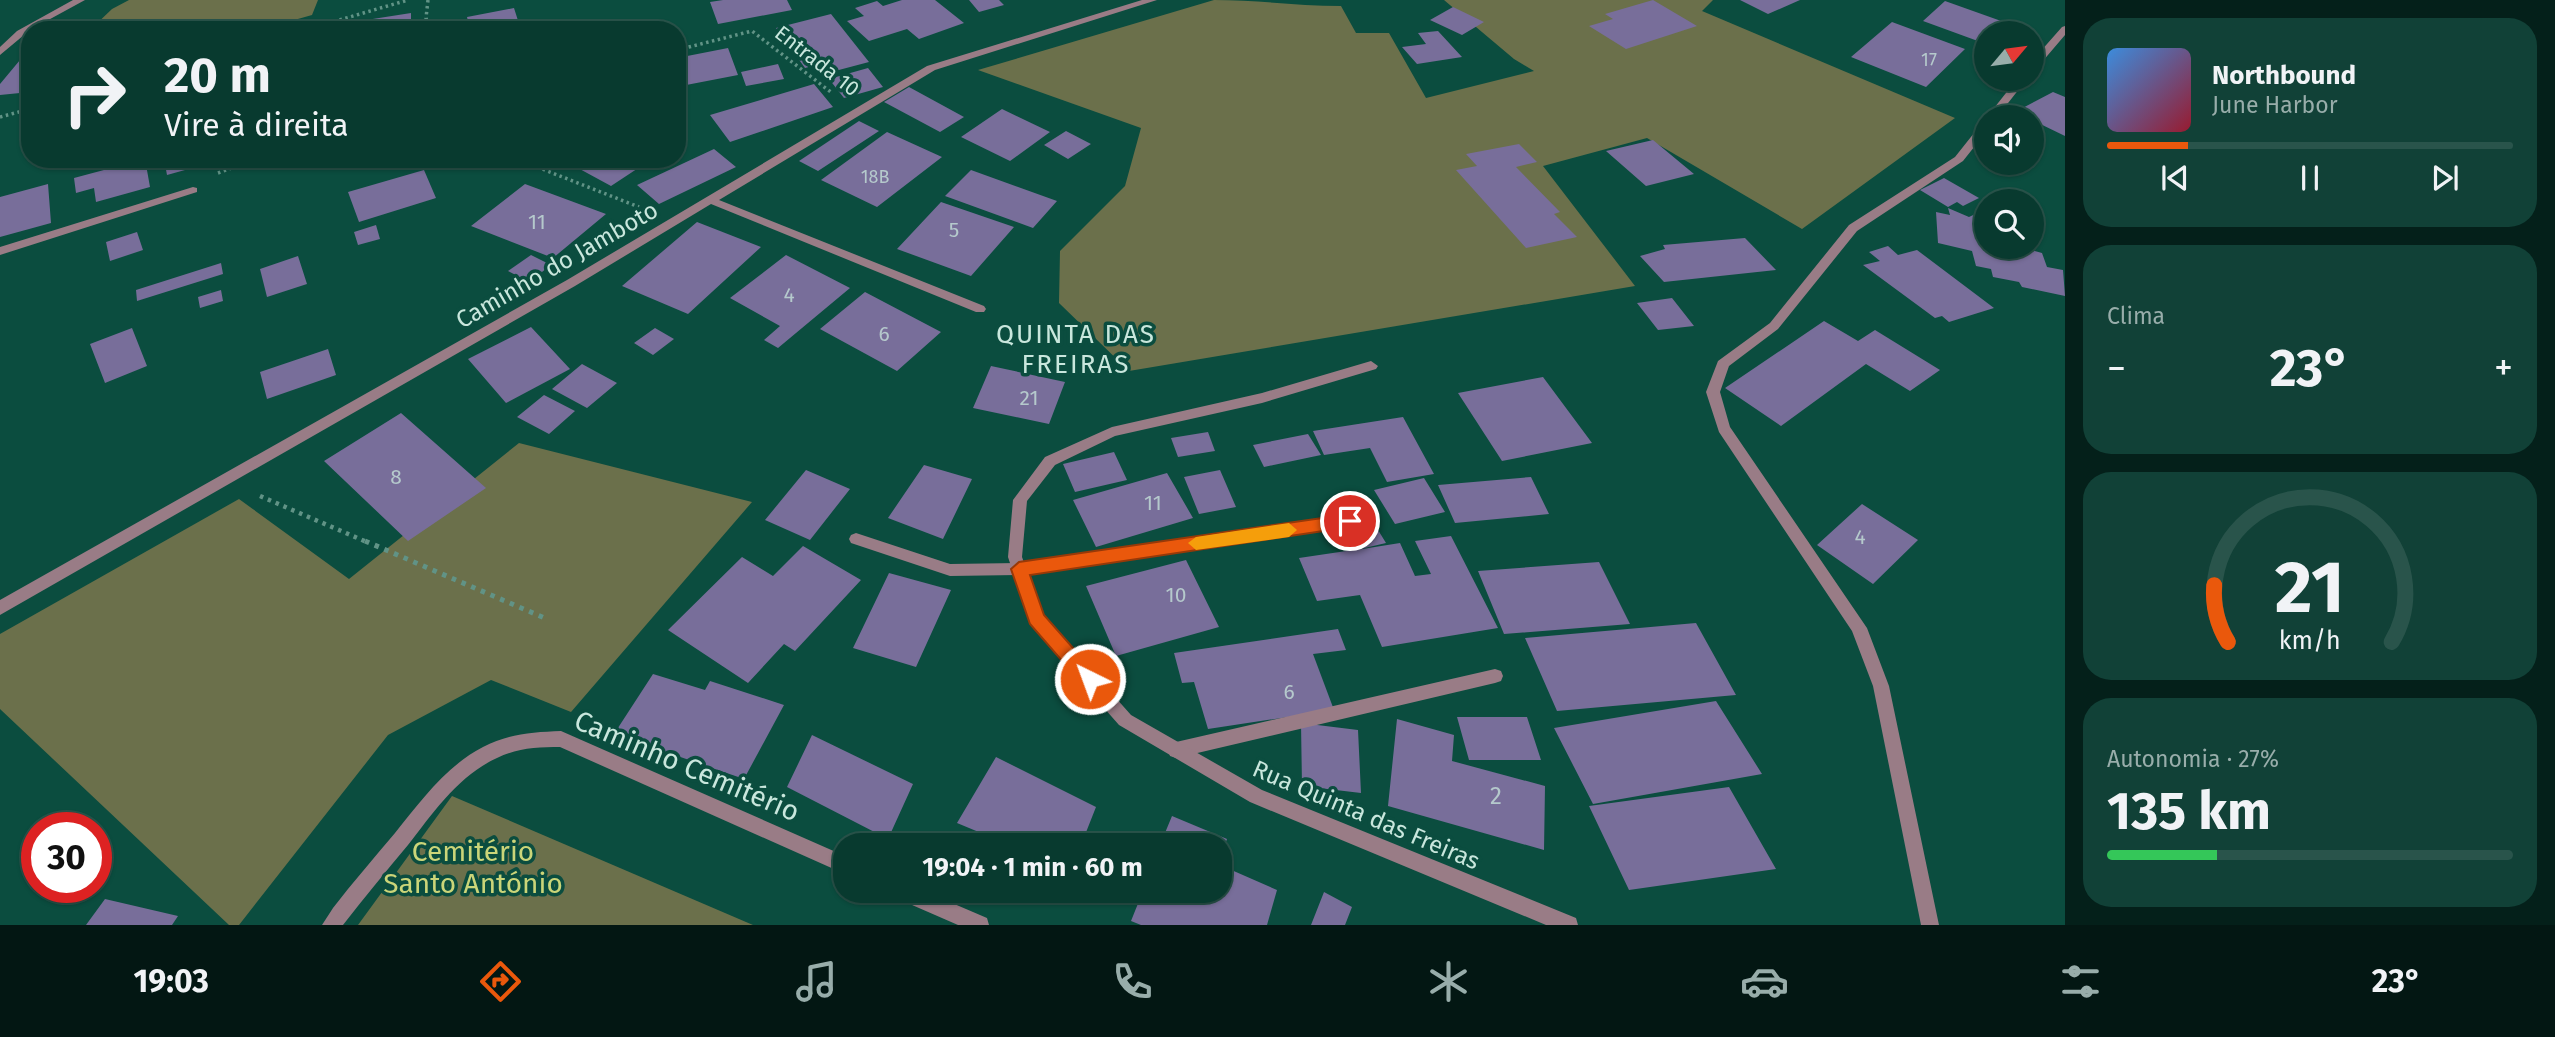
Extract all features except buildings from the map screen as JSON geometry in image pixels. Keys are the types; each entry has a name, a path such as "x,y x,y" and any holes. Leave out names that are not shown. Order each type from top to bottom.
{"street":[{"path":"42,21 80,0"},
{"name":"Caminho do Jamboto","path":"0,608 710,201 931,68 1152,0"},
{"path":"2044,53 2065,29"},
{"path":"0,52 21,32"},
{"path":"2001,105 2013,91"},
{"path":"1930,925 1881,686 1858,628 1724,428 1713,392 1723,364 1774,326 1853,228 1959,159 1974,140"},
{"path":"0,251 193,190"},
{"path":"710,201 980,309"},
{"name":"Rua Quinta das Freiras","path":"1371,366 1262,398 1112,432 1049,461 1020,500 1015,557 1036,619 1125,720 1256,796 1569,925"},
{"path":"856,539 950,570 1019,569 1350,521"},
{"path":"1176,750 1495,676"},
{"name":"Caminho Cemitério","path":"331,925 449,780 477,757 514,741 539,737 561,739 833,860"},
{"path":"930,903 980,925"}],"path":[{"path":"336,21 408,0"},
{"path":"427,21 428,0"},
{"name":"Entrada 10","path":"686,48 752,32 857,112"},
{"path":"0,117 21,111"},
{"path":"540,168 674,221"},
{"path":"223,481 547,619"}],"green space":[{"path":"129,0 318,0 312,15 291,21 99,21 112,9"},
{"path":"1214,0 1341,6 1356,33 1389,33 1426,98 1534,71 1514,59 1444,0 1713,0 1702,11 1955,118 1802,229 1647,138 1543,166 1635,286 1129,371 1059,303 1060,251 1125,186 1141,128 978,70"},
{"path":"519,443 752,502 571,712 491,680 388,735 239,925 229,925 0,709 0,634 239,499 349,579"},
{"name":"Cemitério Santo António","path":"452,796 753,925 358,925"}],"slow traffic":[{"path":"1196,543 1289,530"}],"district":[{"name":"QUINTA DAS FREIRAS","path":"1076,349"}],"route":[{"path":"1090,679 1036,619 1019,569 1350,521"}]}
